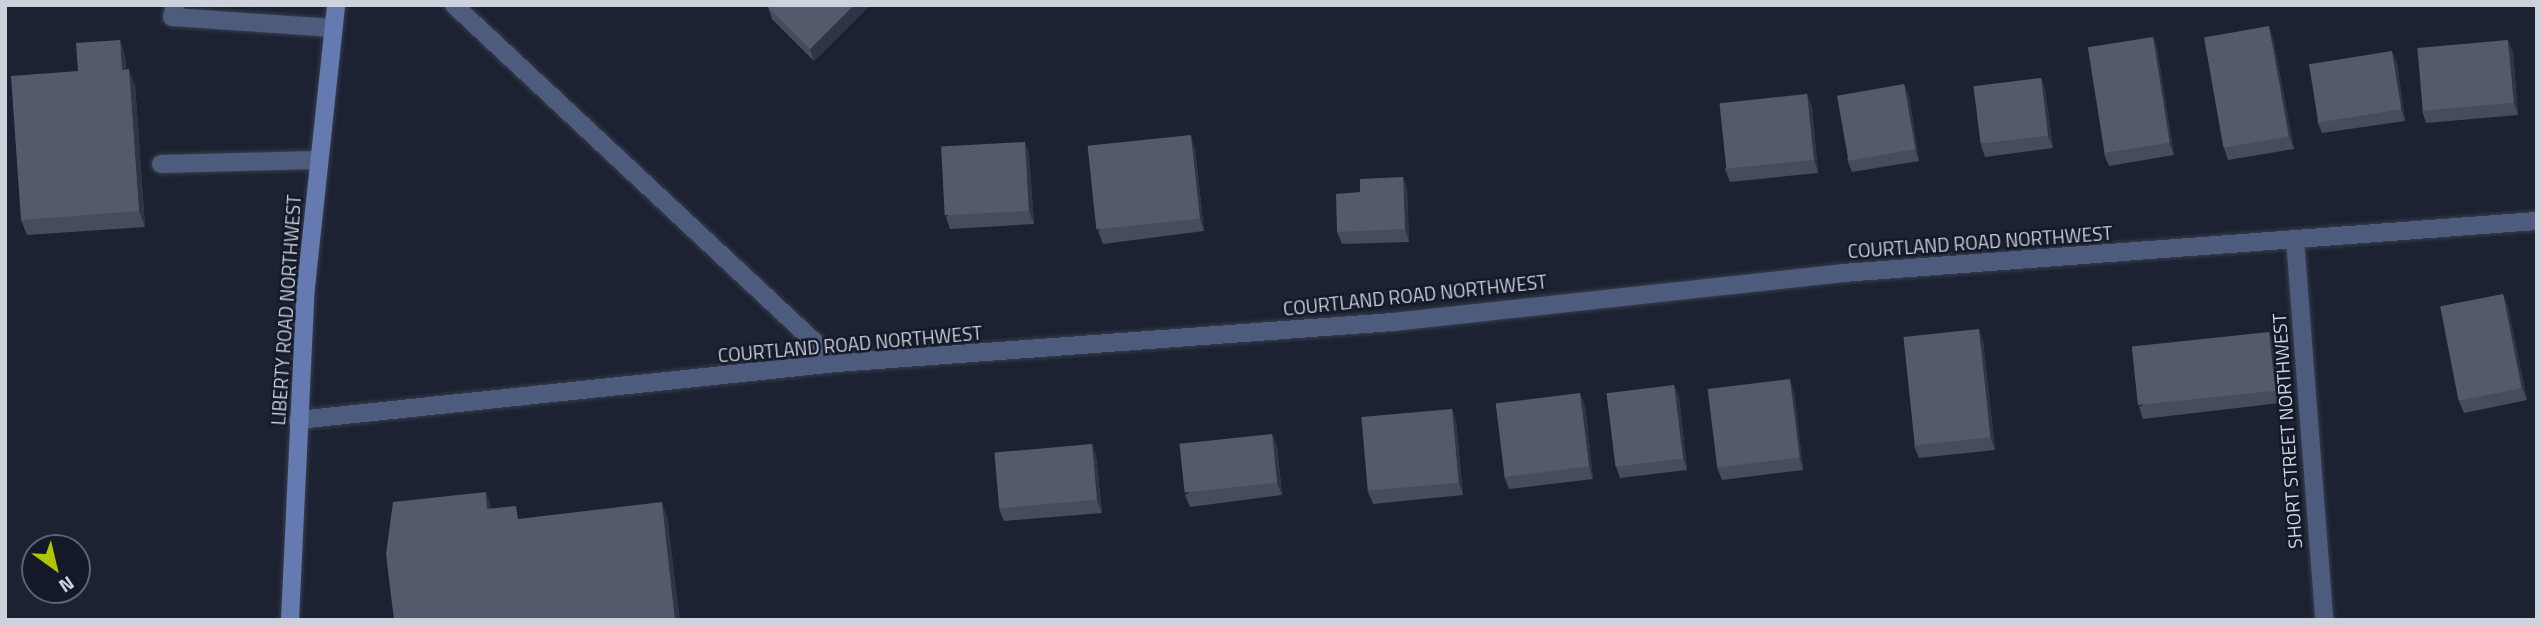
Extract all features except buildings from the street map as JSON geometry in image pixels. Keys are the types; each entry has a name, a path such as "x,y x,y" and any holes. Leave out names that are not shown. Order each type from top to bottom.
{"street":[{"path":"175,5 172,17 334,28"},
{"name":"LIBERTY ROAD NORTHWEST","path":"290,620 298,420 318,160 336,5"},
{"path":"454,5 837,363"},
{"path":"161,164 318,160"},
{"name":"COURTLAND ROAD NORTHWEST","path":"298,420 837,363 1392,322 1843,273 2537,221"},
{"name":"SHORT STREET NORTHWEST","path":"2295,239 2324,620"}]}
